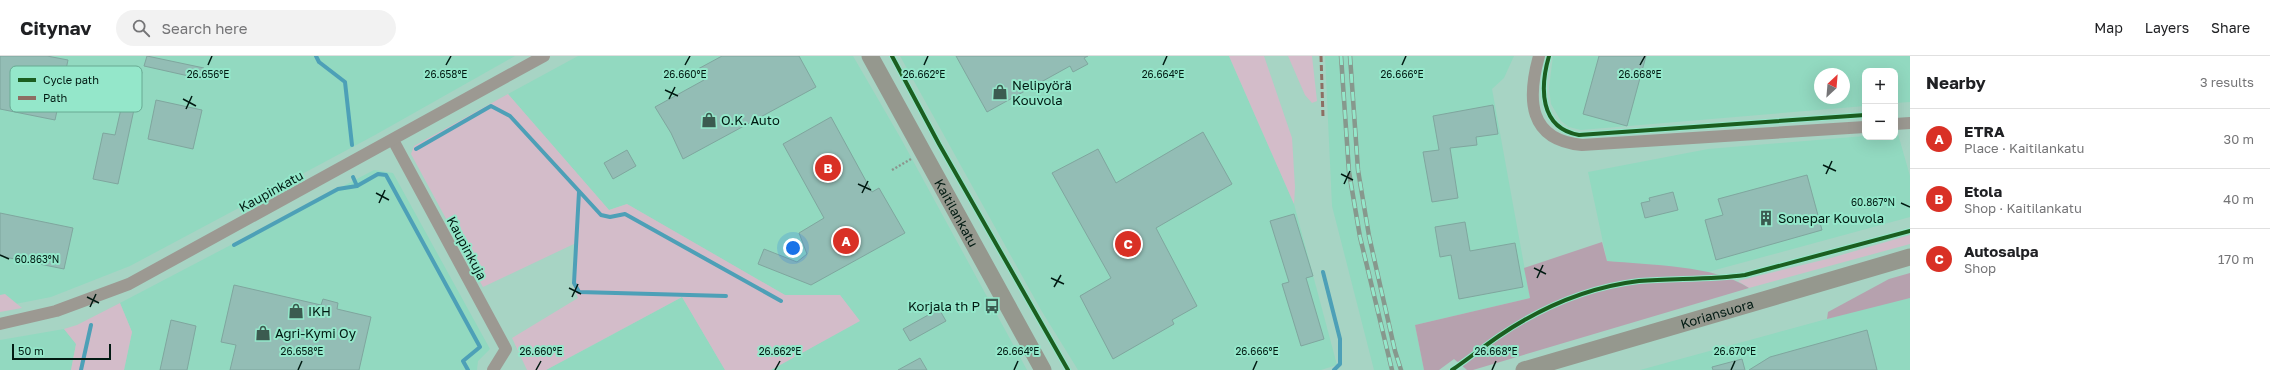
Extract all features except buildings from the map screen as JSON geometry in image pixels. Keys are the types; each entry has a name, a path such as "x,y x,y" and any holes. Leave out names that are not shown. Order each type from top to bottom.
{"main road":[{"name":"Kaitilankatu","path":"870,56 1043,370"},
{"name":"Koriansuora","path":"1524,370 1910,257"}],"street":[{"name":"Kaupinkatu","path":"0,324 56,311 129,284 544,56"},
{"path":"1539,56 1531,96 1536,118 1546,130 1556,138 1567,143 1582,145 1862,127"},
{"path":"1898,124 1910,123"},
{"name":"Kaupinkuja","path":"393,140 506,349 493,370"}],"path":[{"path":"892,170 913,158"}],"shaded area":[{"path":"0,56 515,56 375,135 130,266 51,297 0,307"},
{"path":"578,56 853,56 900,137 1027,370 771,370 859,321 840,295 785,295 627,204 609,210 508,94"},
{"path":"900,56 1229,56 1294,204 1337,365 1321,370 1078,370 1041,310"},
{"path":"1229,56 1264,56 1292,138 1295,187 1294,204"},
{"path":"1288,56 1312,56 1317,101 1312,103 1305,95"},
{"path":"1325,56 1514,56 1504,78 1492,89 1530,298 1415,325 1424,370 1374,370 1332,206"},
{"path":"1553,56 1910,56 1910,102 1898,103 1898,68 1862,68 1862,106 1581,130 1569,127 1561,121 1551,104 1549,88"},
{"path":"508,94 609,210 627,204 785,295 840,295 860,321 771,370 725,370 682,297 546,370 527,370 512,338 578,298 572,283 576,243 483,287 411,154 414,146"},
{"path":"1898,134 1910,176 1910,217 1708,272 1607,261 1588,172 1708,149 1862,136 1862,140 1898,140"},
{"path":"374,170 393,173 490,349 478,361 477,370 124,370 132,332 120,303"},
{"path":"1910,235 1910,244 1749,288 1738,281 1831,258"},
{"path":"1602,242 1607,261 1661,265 1700,270 1735,280 1749,288 1473,370 1467,370 1454,359 1439,370 1424,370 1415,325 1530,298 1524,268"},
{"path":"1910,273 1910,298 1827,319 1828,312 1889,279"},
{"path":"5,294 22,308 0,312 0,295"},
{"path":"682,297 725,370 546,370 597,343"},
{"path":"1910,298 1910,370 1640,370 1889,302"},
{"path":"120,303 132,332 124,370 71,370 76,344 64,329 77,325"},
{"path":"64,329 76,344 71,370 0,370 0,340"}],"waterway":[{"path":"316,56 319,62 345,82 352,145"},
{"path":"416,149 491,106 510,116 601,215 610,217 625,214 781,301"},
{"path":"234,245 338,189 357,186 378,174 386,175 480,347 463,361 468,370"},
{"path":"353,177 357,186"},
{"path":"579,192 574,283 579,292 726,296"},
{"path":"1323,272 1340,339 1340,364 1334,370"},
{"path":"81,370 91,325"}],"railway":[{"path":"1341,56 1349,172 1360,237 1392,370"},
{"path":"1350,56 1358,170 1369,236 1395,351 1401,370"}],"marked path":[{"path":"1321,56 1323,117"}],"cycle path":[{"path":"892,56 939,144 1068,370"},
{"path":"1549,56 1544,80 1544,93 1550,115 1556,124 1566,131 1579,135 1862,115"},
{"path":"1452,370 1493,340 1531,316 1566,300 1602,288 1639,281 1719,278 1745,275 1910,231"}],"place":[{"name":"Nelipyörä Kouvola","path":"1000,92"},
{"name":"O.K. Auto","path":"709,120"},
{"name":"Etola","path":"828,168"},
{"name":"Sonepar Kouvola","path":"1766,218"},
{"name":"ETRA","path":"846,241"},
{"name":"Autosalpa","path":"1128,244"},
{"name":"Korjala th P","path":"992,306"},
{"name":"IKH","path":"296,311"},
{"name":"Agri-Kymi Oy","path":"263,333"}]}
